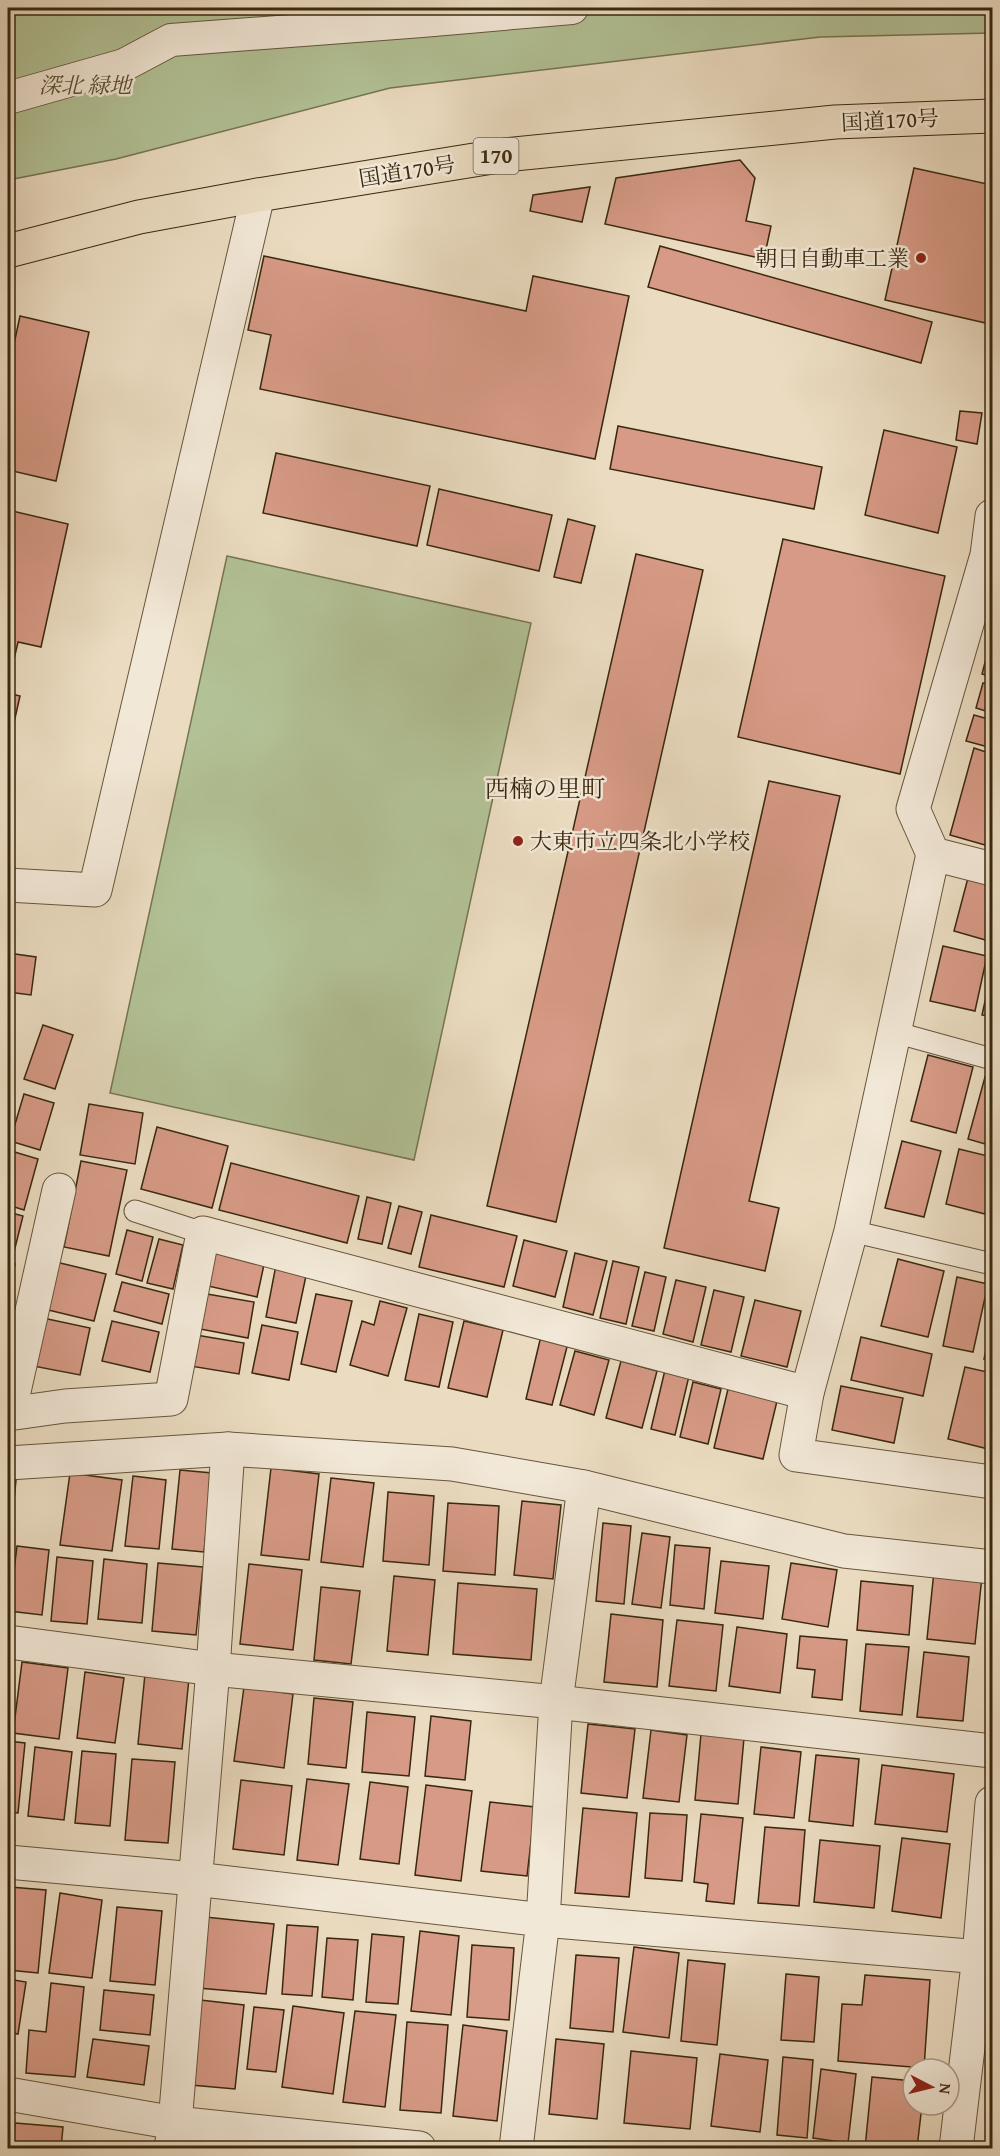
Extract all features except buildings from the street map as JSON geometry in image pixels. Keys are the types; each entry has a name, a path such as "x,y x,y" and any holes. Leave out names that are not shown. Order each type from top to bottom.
{"highway":[{"name":"国道170号","path":"8,251 139,217 258,195 505,155 835,122 993,116"}],"street":[{"path":"8,98 124,65 171,40 572,8"},
{"path":"8,885 95,890 258,195"},
{"path":"993,516 990,556 913,809 933,854 851,1231 807,1393 796,1455 993,1482"},
{"path":"933,854 993,869"},
{"path":"59,1190 8,1414 64,1406 171,1399 203,1233 807,1393"},
{"path":"173,2135 213,1669 228,1449"},
{"path":"8,1463 228,1449 452,1464 584,1487 844,1551 993,1567"},
{"path":"516,2148 543,1920 556,1702 584,1487"},
{"path":"8,1642 213,1669 556,1702 993,1751"},
{"path":"956,2148 986,1957 993,1803"},
{"path":"8,1862 195,1879 543,1920 986,1957"},
{"path":"8,2094 173,2135 419,2148"}],"lane":[{"path":"894,1032 993,1059"},
{"path":"135,1211 203,1233"},
{"path":"851,1231 993,1264"}],"green space":[{"name":"深北 緑地","path":"8,8 992,8 992,33 820,37 390,88 116,159 8,180"},
{"path":"227,556 531,623 414,1160 110,1093"}],"place":[{"name":"朝日自動車工業","path":"921,258"},
{"name":"大東市立四条北小学校","path":"518,841"}],"district":[{"name":"西楠の里町","path":"545,789"}]}
